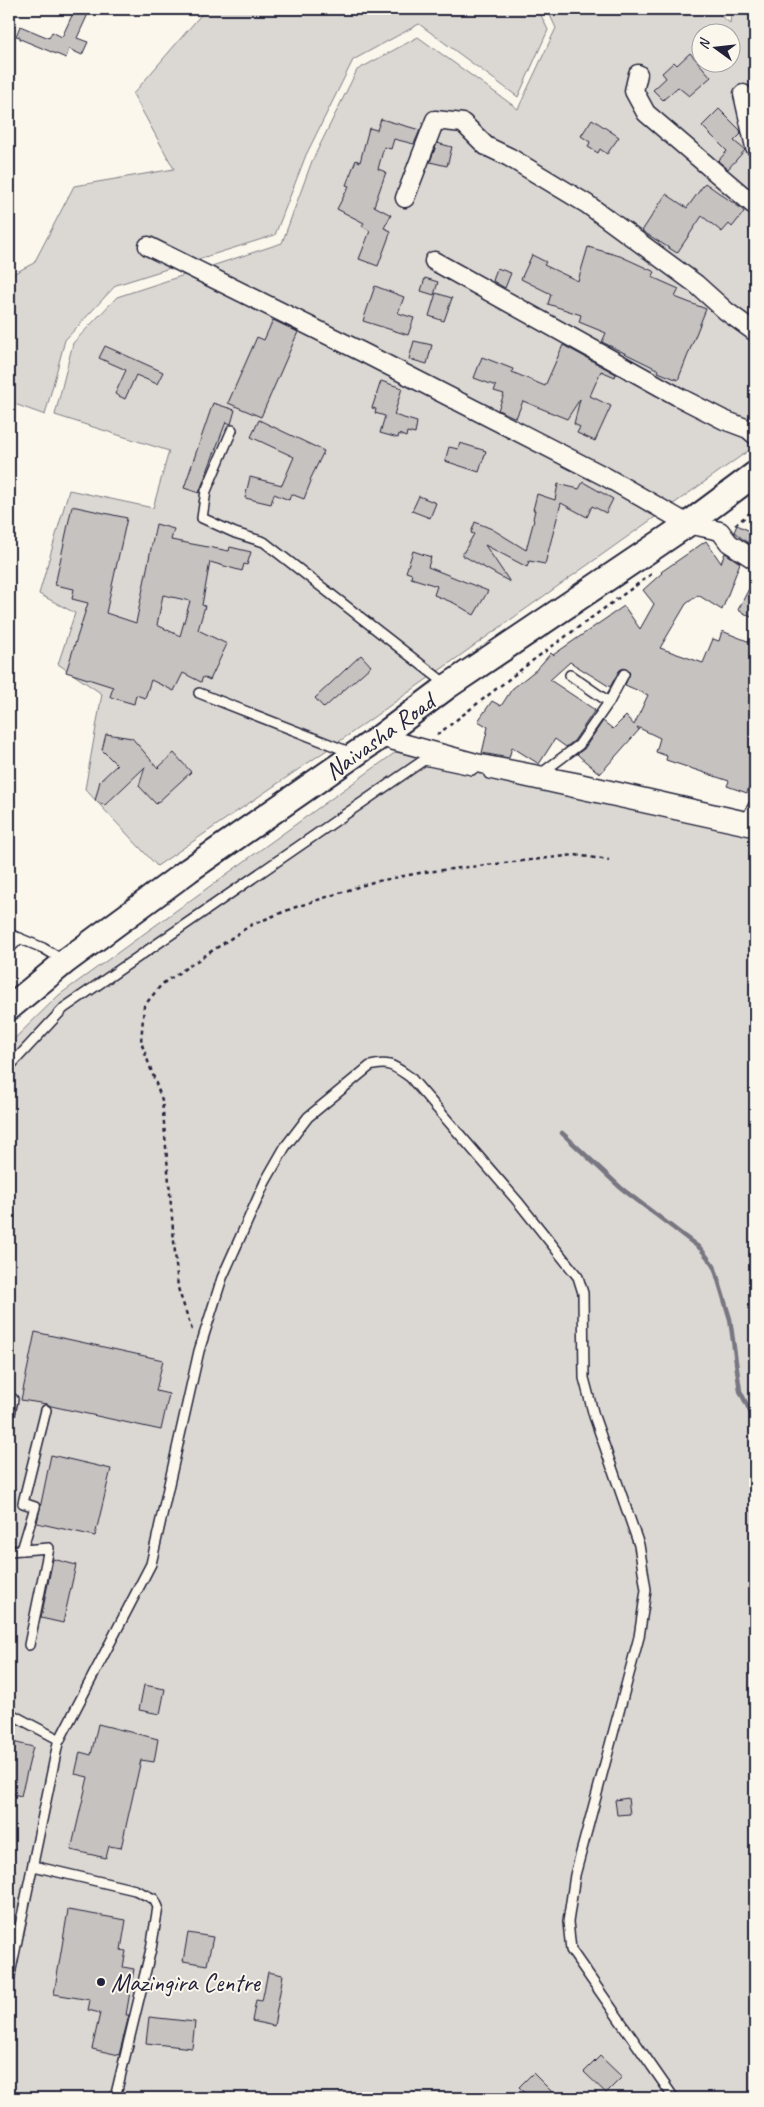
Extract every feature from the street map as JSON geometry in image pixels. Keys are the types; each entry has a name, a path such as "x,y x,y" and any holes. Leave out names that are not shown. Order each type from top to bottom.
{"main road":[{"name":"Naivasha Road","path":"9,1008 66,961 188,870 380,737 448,686 688,524 755,474"}],"street":[{"path":"638,74 634,90 646,113 752,199"},
{"path":"743,94 755,147"},
{"path":"405,198 435,120 463,123 486,146 509,157 587,204 696,284 726,311 755,332"},
{"path":"148,246 366,354 597,473 688,524 720,531 729,543 755,560"},
{"path":"434,261 685,400 724,420 748,429 755,436"},
{"path":"380,737 476,763 539,775 752,825"}],"lane":[{"path":"232,430 206,491 202,518 235,533 264,542 448,686"},
{"path":"539,775 579,745 609,702 624,674"},
{"path":"570,675 609,702"},
{"path":"199,693 355,754"},
{"path":"9,1067 64,1008 424,760 752,825 755,802"},
{"path":"9,934 66,961"},
{"path":"9,949 20,938"},
{"path":"9,1979 60,1740 151,1564 199,1351 226,1270 265,1182 285,1148 308,1117 370,1066 382,1063 394,1065 410,1077 519,1202 578,1277 582,1293 584,1378 594,1416 639,1545 646,1590 639,1637 575,1875 568,1922 571,1950 674,2098"},
{"path":"9,1418 13,1400"},
{"path":"22,1550 35,1507 23,1503 46,1410"},
{"path":"9,1551 49,1548 29,1645"},
{"path":"9,1713 60,1740"},
{"path":"33,1866 135,1890 154,1899 158,1907 151,1949 115,2098"}],"path":[{"path":"199,1351 178,1288 162,1100 140,1042 144,1006 162,984 251,925 293,908 373,882 425,872 576,855 609,860"}],"shaded area":[{"path":"206,9 538,9 548,30 518,97 419,24 353,60 306,155 275,235 116,285 65,340 45,415 9,402 9,276 34,263 74,186 174,169 133,94"},
{"path":"547,9 712,9 729,22 692,22 692,72 742,72 742,22 730,22 732,9 755,9 755,446 340,741 157,866 85,789 102,694 58,664 75,613 39,594 69,490 153,508 169,451 55,415 73,343 117,297 282,243 312,161 357,70 418,37 518,109 556,28"},
{"path":"396,752 755,828 755,2098 9,2098 9,1044 59,995"}],"building":[{"path":"75,9 88,14 77,38 88,42 82,55 69,49 66,58 16,36 20,26 49,38 52,32 62,37"},
{"path":"690,53 692,55 692,72 707,72 711,77 689,96 678,87 663,100 653,90 666,78 662,73 674,62 677,65"},
{"path":"719,109 740,130 741,134 734,141 745,150 728,169 718,161 727,151 702,126"},
{"path":"381,119 420,130 414,144 394,139 391,149 384,147 378,169 386,172 374,206 391,215 384,228 391,231 378,266 359,259 370,231 362,226 364,223 337,209 349,186 346,185 356,160 360,162 369,128 377,130"},
{"path":"592,119 619,137 607,154 600,149 598,153 588,147 590,142 581,136"},
{"path":"437,143 452,147 447,166 430,162"},
{"path":"705,183 744,212 732,227 729,224 722,232 702,216 677,253 642,231 666,194 687,208"},
{"path":"588,247 620,256 655,272 652,277 679,289 675,297 706,309 678,380 658,372 659,370 602,342 606,333 579,322 581,315 548,304 551,294 521,279 532,255 546,262 544,265 578,281"},
{"path":"497,268 511,273 505,288 493,281"},
{"path":"425,278 438,282 434,295 421,291"},
{"path":"375,286 404,297 398,313 414,318 408,335 363,321"},
{"path":"436,293 452,298 444,321 429,316"},
{"path":"273,320 298,332 261,417 228,403 257,337 264,340"},
{"path":"414,341 432,345 427,364 409,359"},
{"path":"563,345 616,374 615,377 601,371 590,396 611,406 595,441 577,433 580,427 574,424 580,399 567,419 523,401 516,418 498,410 504,394 494,391 496,386 474,378 482,357 513,369 512,372 545,386"},
{"path":"105,346 163,372 157,384 136,375 125,399 115,394 126,370 99,358"},
{"path":"381,381 402,388 394,415 417,422 415,434 407,432 406,437 399,434 398,438 380,433 385,416 375,413 376,409 372,408"},
{"path":"213,403 235,410 231,424 226,422 199,493 184,488"},
{"path":"259,420 324,451 310,480 304,499 291,494 289,500 274,494 271,504 245,498 250,477 282,485 294,457 251,437"},
{"path":"460,443 486,451 479,472 445,461 449,447 458,449"},
{"path":"583,482 613,499 606,513 592,506 587,517 561,503 545,564 529,561 527,567 485,545 510,582 462,555 474,534 471,533 475,522 492,529 526,550 534,520 535,510 533,510 537,494 555,500 558,484 579,489"},
{"path":"419,496 436,503 430,518 412,511"},
{"path":"72,506 127,518 106,613 136,623 156,524 174,529 171,540 229,551 230,547 251,552 247,565 244,564 242,571 210,562 202,605 205,606 198,630 227,644 210,680 203,677 201,682 183,673 174,691 151,680 145,698 136,695 134,704 110,697 113,687 66,672 88,603 72,599 74,589 55,585","holes":["163,595 190,601 180,636 157,625"]},
{"path":"737,525 752,532 748,543 734,532"},
{"path":"706,541 721,563 725,553 740,563 722,610 698,595 686,604 660,648 703,663 713,639 719,641 722,631 755,644 755,693 750,707 755,709 755,786 750,784 747,793 727,786 729,781 666,760 667,756 656,752 660,738 637,727 639,730 600,774 579,756 577,754 584,749 603,721 613,729 626,716 634,725 648,695 625,685 630,673 624,668 619,671 610,687 570,662 550,680 595,710 574,741 566,747 555,739 539,764 512,747 509,758 482,753 488,727 478,721 492,701 501,706 512,689 537,669 551,653 553,655 624,606 640,629 654,604 643,590 661,572"},
{"path":"413,551 431,557 428,567 488,591 474,615 454,603 434,595 437,586 411,578 412,574 406,572"},
{"path":"755,577 755,619 738,610"},
{"path":"361,655 371,666 324,708 315,698"},
{"path":"106,734 132,738 158,768 174,753 191,772 156,804 139,786 145,767 105,805 95,801 100,781 117,765 102,750"},
{"path":"35,1332 163,1360 156,1391 169,1394 161,1430 47,1404 21,1400"},
{"path":"51,1455 111,1469 95,1536 37,1523"},
{"path":"53,1559 76,1565 63,1623 41,1618"},
{"path":"144,1685 165,1689 160,1714 139,1710"},
{"path":"98,1724 158,1739 154,1762 141,1760 121,1848 109,1846 106,1858 71,1850 88,1777 75,1774 80,1752 91,1755"},
{"path":"9,1741 33,1747 21,1796 9,1793"},
{"path":"628,1798 630,1814 617,1815 615,1800"},
{"path":"68,1910 126,1920 121,1950 126,1951 123,1967 134,1969 126,2015 129,2015 119,2055 92,2049 100,2013 88,2010 90,2000 54,1994"},
{"path":"188,1933 213,1937 207,1965 183,1961"},
{"path":"268,1972 283,1975 274,2026 252,2021 256,2000 262,2001"},
{"path":"149,2017 195,2022 192,2048 146,2043"},
{"path":"600,2056 622,2077 606,2093 584,2072"},
{"path":"533,2073 558,2098 530,2098 519,2087"}],"waterway":[{"path":"562,1133 621,1188 701,1249 714,1266 730,1319 740,1391 755,1421"}],"place":[{"name":"Mazingira Centre","path":"101,1982"}]}
